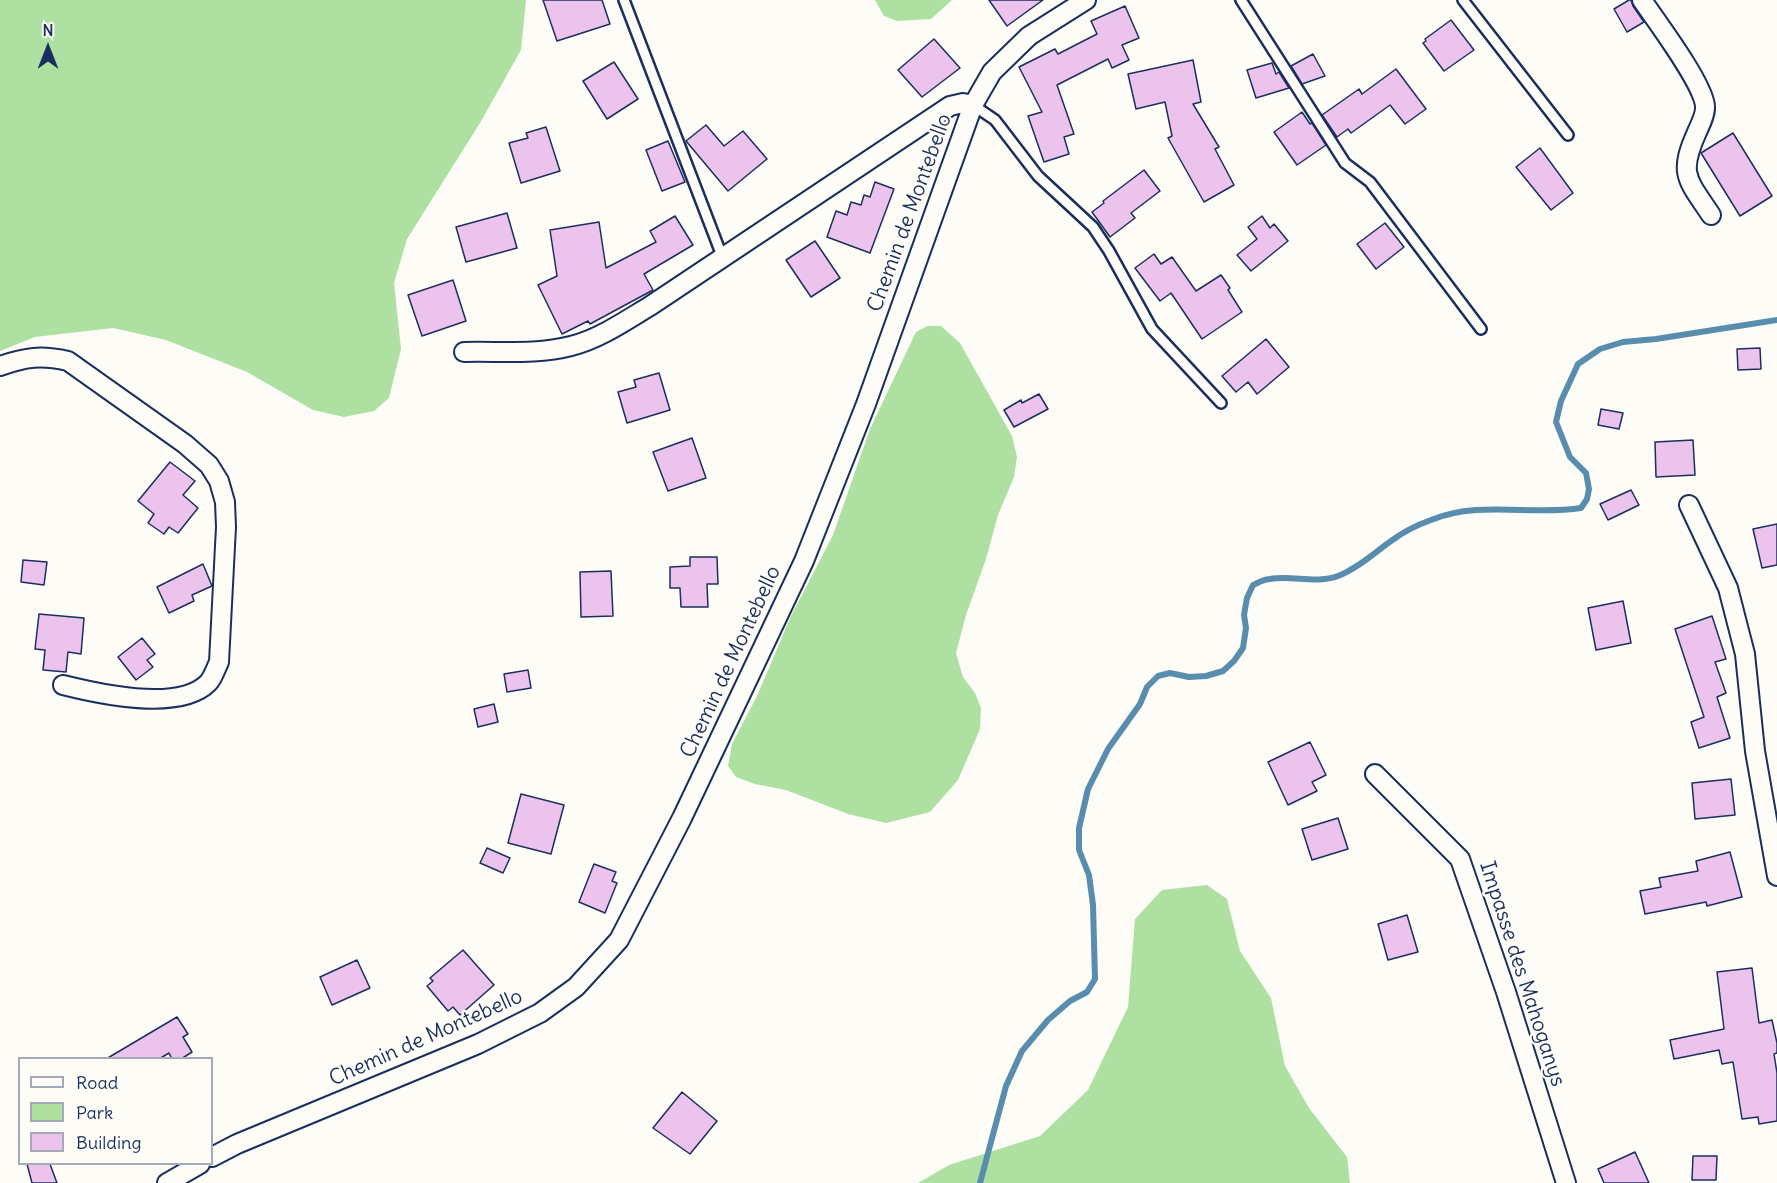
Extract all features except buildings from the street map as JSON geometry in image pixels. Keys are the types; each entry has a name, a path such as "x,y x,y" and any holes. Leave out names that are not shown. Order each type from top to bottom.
{"street":[{"name":"Chemin de Montebello","path":"213,1156 237,1144 478,1044 540,1013 576,987 619,940 682,818 804,561 866,404 973,105 992,72 1029,36 1086,0"},
{"path":"1642,0 1699,87 1706,107 1701,125 1687,154 1685,170 1693,188 1711,215"},
{"path":"464,352 548,350 572,346 607,331 650,306 950,106 963,103 973,105"},
{"path":"0,366 22,358 46,356 68,361 185,444 208,465 219,482 225,502 226,527 219,662 209,682 188,696 167,699 114,696 63,685"},
{"path":"1689,505 1728,588 1745,654 1755,752 1777,876"},
{"name":"Impasse des Mahoganys","path":"1375,774 1460,859 1506,992 1566,1183"},
{"path":"167,1183 198,1165"}],"lane":[{"path":"624,0 722,256"},
{"path":"1241,0 1345,163 1370,182 1481,329"},
{"path":"1463,0 1568,135"},
{"path":"973,105 995,120 1038,176 1093,226 1152,329 1221,403"}],"green space":[{"path":"0,0 526,0 521,50 480,123 407,239 394,283 401,349 389,398 374,411 344,417 313,410 247,372 166,340 113,328 35,337 0,351"},
{"path":"875,0 952,0 931,19 897,21 884,16"},
{"path":"927,326 941,326 960,343 1012,436 1017,457 1014,477 998,515 956,653 963,677 975,693 981,708 980,729 958,780 930,812 886,823 848,814 786,790 755,784 736,777 728,766 732,744 757,696 791,616 833,535 870,429 916,332"},
{"path":"1207,885 1227,899 1240,951 1271,998 1285,1066 1309,1108 1347,1157 1350,1183 918,1183 949,1165 1040,1136 1088,1090 1128,1007 1135,919 1162,890"}],"waterway":[{"path":"980,1183 1006,1086 1022,1051 1048,1020 1070,1001 1087,992 1095,979 1093,905 1089,875 1079,850 1079,828 1088,789 1108,749 1140,704 1147,687 1158,676 1170,673 1189,677 1206,676 1223,671 1234,661 1243,648 1247,598 1253,585 1261,581 1278,578 1321,579 1338,576 1359,565 1405,532 1449,514 1487,510 1581,508 1587,499 1589,489 1586,473 1570,457 1556,422 1561,401 1578,364 1600,349 1623,342 1777,320"}]}
